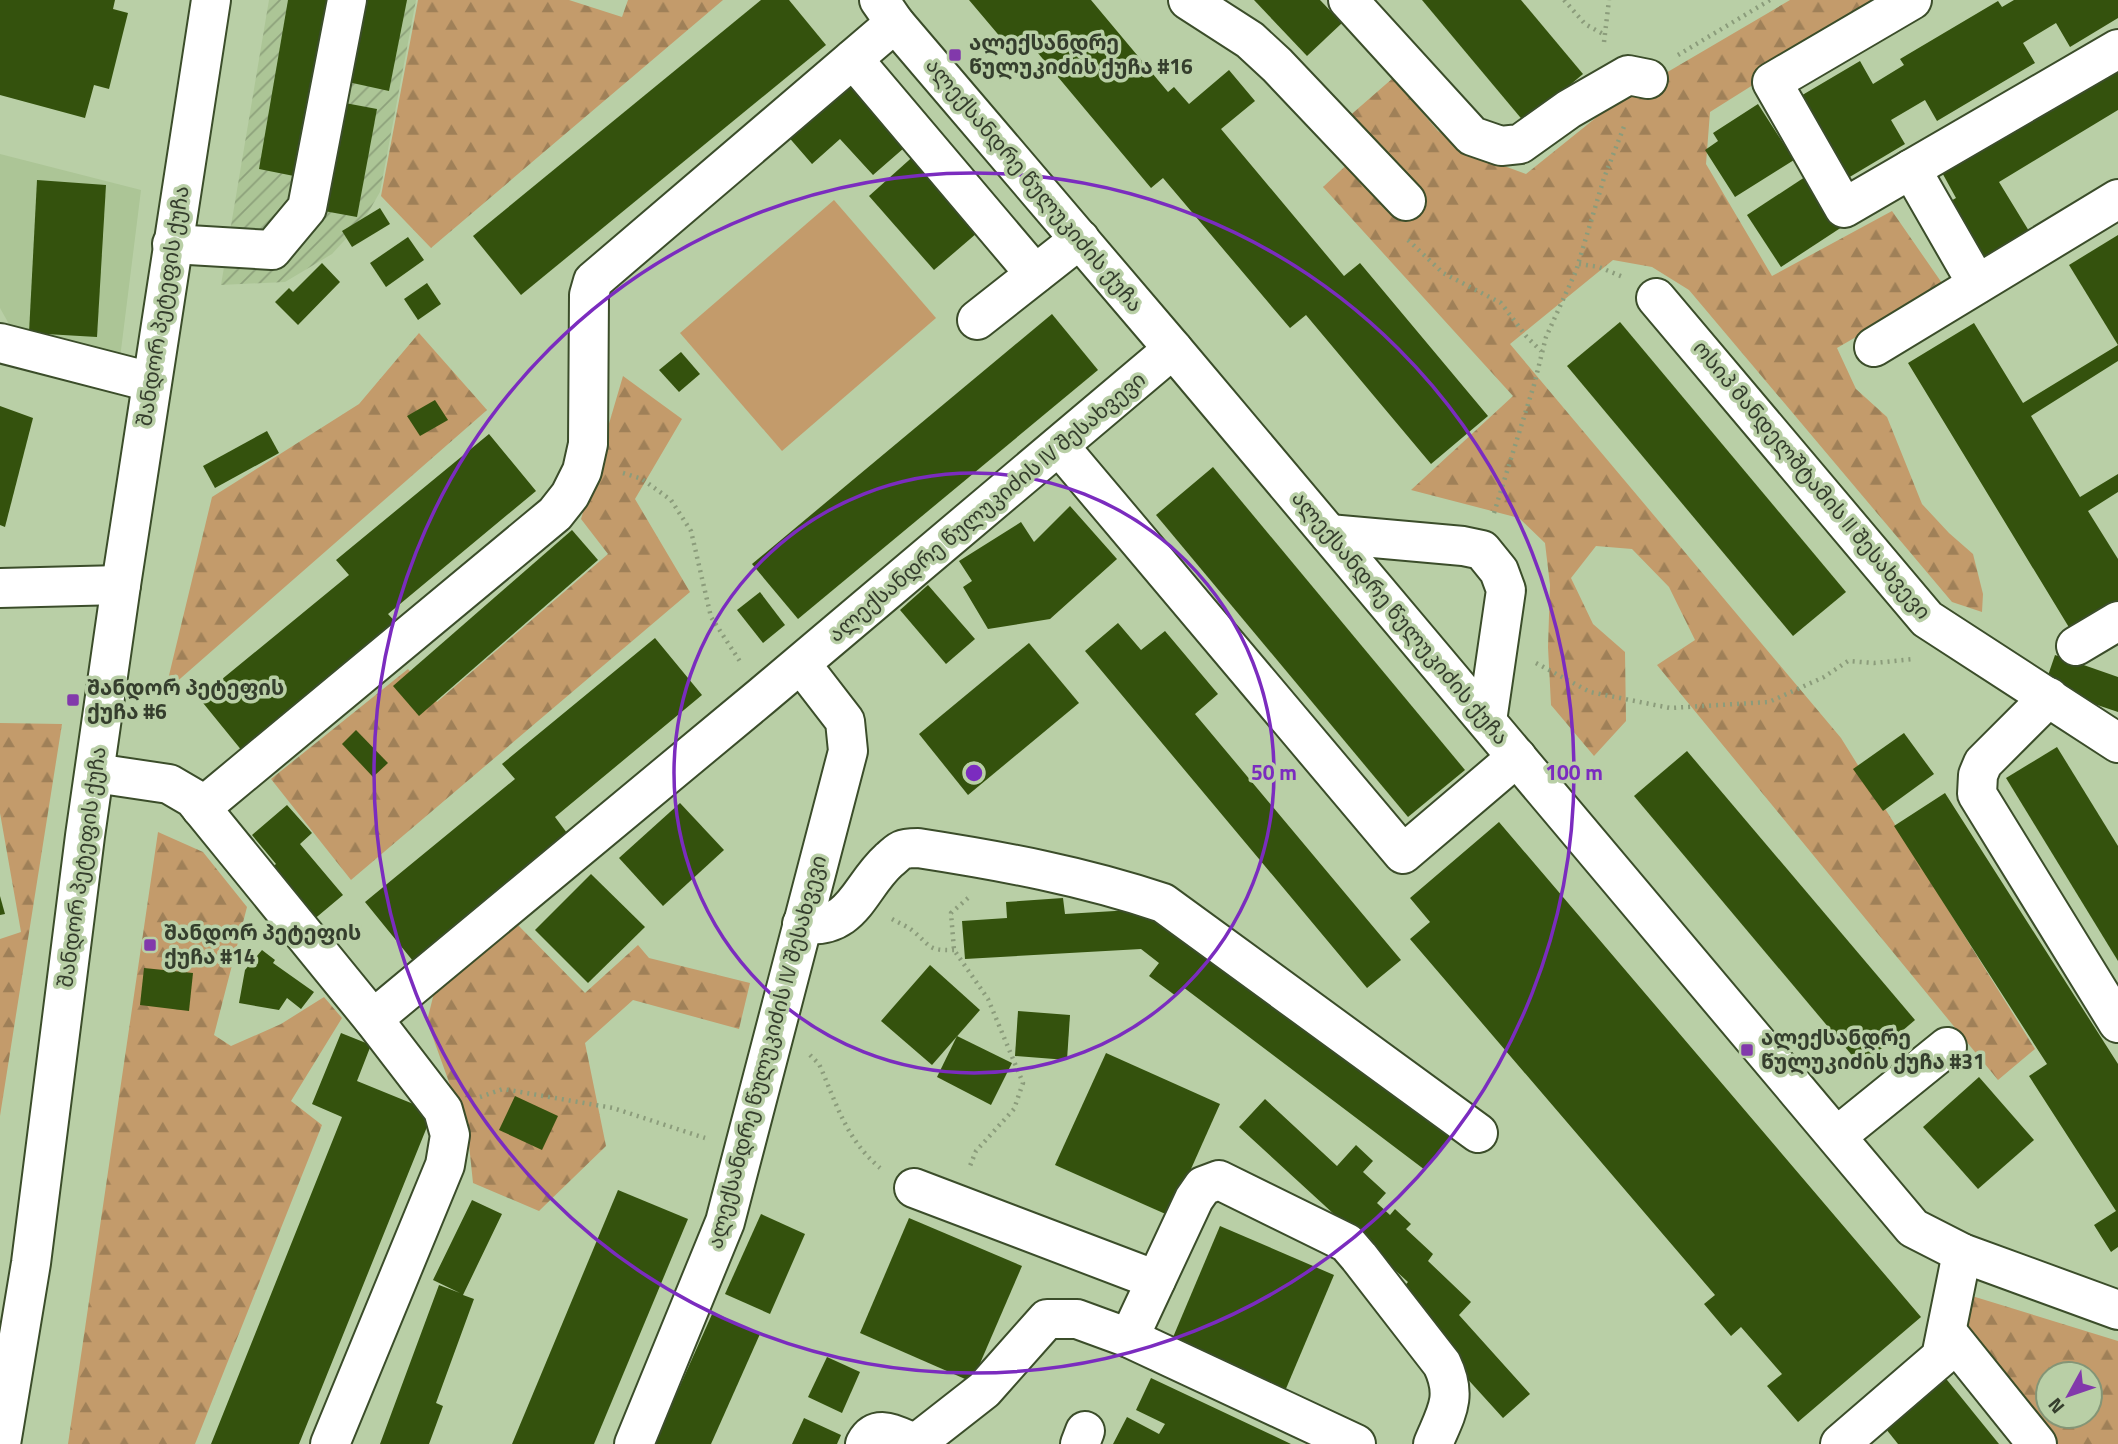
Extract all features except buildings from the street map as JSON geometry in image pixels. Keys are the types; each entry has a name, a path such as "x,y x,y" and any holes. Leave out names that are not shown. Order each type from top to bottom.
{"street":[{"name":"შანდორ პეტეფის ქუჩა","path":"1,1444 31,1264 95,773 150,382 211,0"},
{"path":"173,244 272,250 307,208 346,0"},
{"path":"1188,0 1250,40 1406,201"},
{"path":"1348,0 1472,136 1501,146 1520,144 1569,109 1628,75 1648,79"},
{"path":"1912,0 1772,82 1844,208 2118,50"},
{"path":"201,808 555,514 570,495 585,460 588,444 589,295 593,281 853,59 887,11"},
{"name":"ალექსანდრე წულუკიძის ქუჩა","path":"887,11 1913,1228 1962,1253 2118,1310"},
{"path":"853,59 1035,274"},
{"path":"1911,169 1977,284"},
{"path":"1874,346 2118,199"},
{"path":"977,320 1080,239"},
{"name":"ოსიპ მანდელშტამის II შესახვევი","path":"1656,298 1927,619 2118,743"},
{"path":"0,343 150,382"},
{"name":"ალექსანდრე წულუკიძის IV შესახვევი","path":"373,1019 801,664 1174,349"},
{"path":"1059,446 1403,854 1517,757"},
{"path":"1329,534 1482,550 1499,571 1506,590 1487,721"},
{"path":"0,588 121,585"},
{"path":"2076,646 2118,621"},
{"name":"ალექსანდრე წულუკიძის IV შესახვევი","path":"634,1444 725,1222 848,751 845,721 801,664"},
{"path":"2049,697 1983,763 1978,775 1977,794 2118,1023"},
{"path":"95,773 169,784 193,798 373,1019 443,1110 450,1135 445,1165 330,1444"},
{"path":"803,923 819,925 841,916 853,906 884,865 901,850 918,848 1010,863 1110,885 1163,903 1478,1133"},
{"path":"1837,1136 1947,1047"},
{"path":"1129,1338 1194,1199 1203,1186 1219,1180 1347,1243 1442,1364 1450,1381 1451,1401 1433,1444"},
{"path":"914,1188 1156,1280"},
{"path":"1840,1444 1941,1357 1962,1253"},
{"path":"864,1444 877,1432 887,1431 914,1443 984,1390 1047,1319 1077,1319 1129,1338 1356,1444"},
{"path":"1947,1332 2037,1444"}],"path":[{"path":"1564,0 1585,24 1603,34"},
{"path":"1482,550 1534,385 1546,337 1576,271 1608,165 1648,79 1664,63 1770,0"},
{"path":"1406,201 1406,238 1416,250 1443,273 1501,303 1526,336 1542,351"},
{"path":"585,460 642,479 671,500 691,531 711,617 762,696"},
{"path":"1498,643 1590,692 1670,708 1769,702 1824,677 1848,662 1906,662 1934,653 1954,637"},
{"path":"956,1203 976,1151 1014,1109 1023,1083 988,999 954,950 951,913 974,892"},
{"path":"841,916 889,918 914,932 923,943 938,950 954,950"},
{"path":"769,1050 810,1055 819,1064 850,1134 863,1153 891,1177 914,1188"},
{"path":"503,1088 613,1108 743,1151"}],"shaded area":[{"path":"269,0 416,0 380,192 365,218 332,254 285,282 221,285"},
{"path":"0,154 141,190 120,358 9,324 0,308"}],"green space":[{"path":"418,0 569,0 622,17 628,0 723,0 431,248 381,196"},
{"path":"1790,0 1888,0 1710,112 1706,164 1772,276 1892,211 1944,286 1837,348 1856,389 1887,417 1922,504 1973,554 1983,594 1982,612 1952,602 1689,290 1652,267 1613,260 1510,344 1841,738 2035,1049 1998,1080 1657,665 1695,640 1669,587 1632,549 1596,546 1571,578 1593,624 1625,652 1626,721 1594,756 1551,705 1548,647 1550,585 1545,543 1519,518 1411,490 1513,396 1323,187 1370,143 1346,119 1393,78 1438,131 1477,156 1526,174 1613,104"},
{"path":"834,200 936,318 782,451 680,333"},
{"path":"419,333 487,410 165,692 212,497 359,404"},
{"path":"623,376 682,419 635,499 690,592 351,880 271,779 408,669 437,702 608,554 581,519"},
{"path":"0,723 62,724 0,1116 0,939 21,932 0,813"},
{"path":"158,832 203,852 247,907 214,1035 231,1046 281,1024 324,997 342,1018 291,1101 322,1125 195,1444 68,1444"},
{"path":"512,919 585,993 638,945 649,958 750,983 739,1029 633,1000 585,1043 606,1146 539,1211 473,1183 468,1135 427,1021 435,989"},
{"path":"1972,1296 2118,1341 2118,1444 2056,1444 2045,1430 2104,1430 2104,1360 2034,1360 2034,1417 1963,1328"}],"place":[{"name":"ალექსანდრე წულუკიძის ქუჩა #16","path":"955,55"},
{"name":"შანდორ პეტეფის ქუჩა #6","path":"73,700"},
{"name":"შანდორ პეტეფის ქუჩა #14","path":"150,945"},
{"name":"ალექსანდრე წულუკიძის ქუჩა #31","path":"1747,1050"}]}
